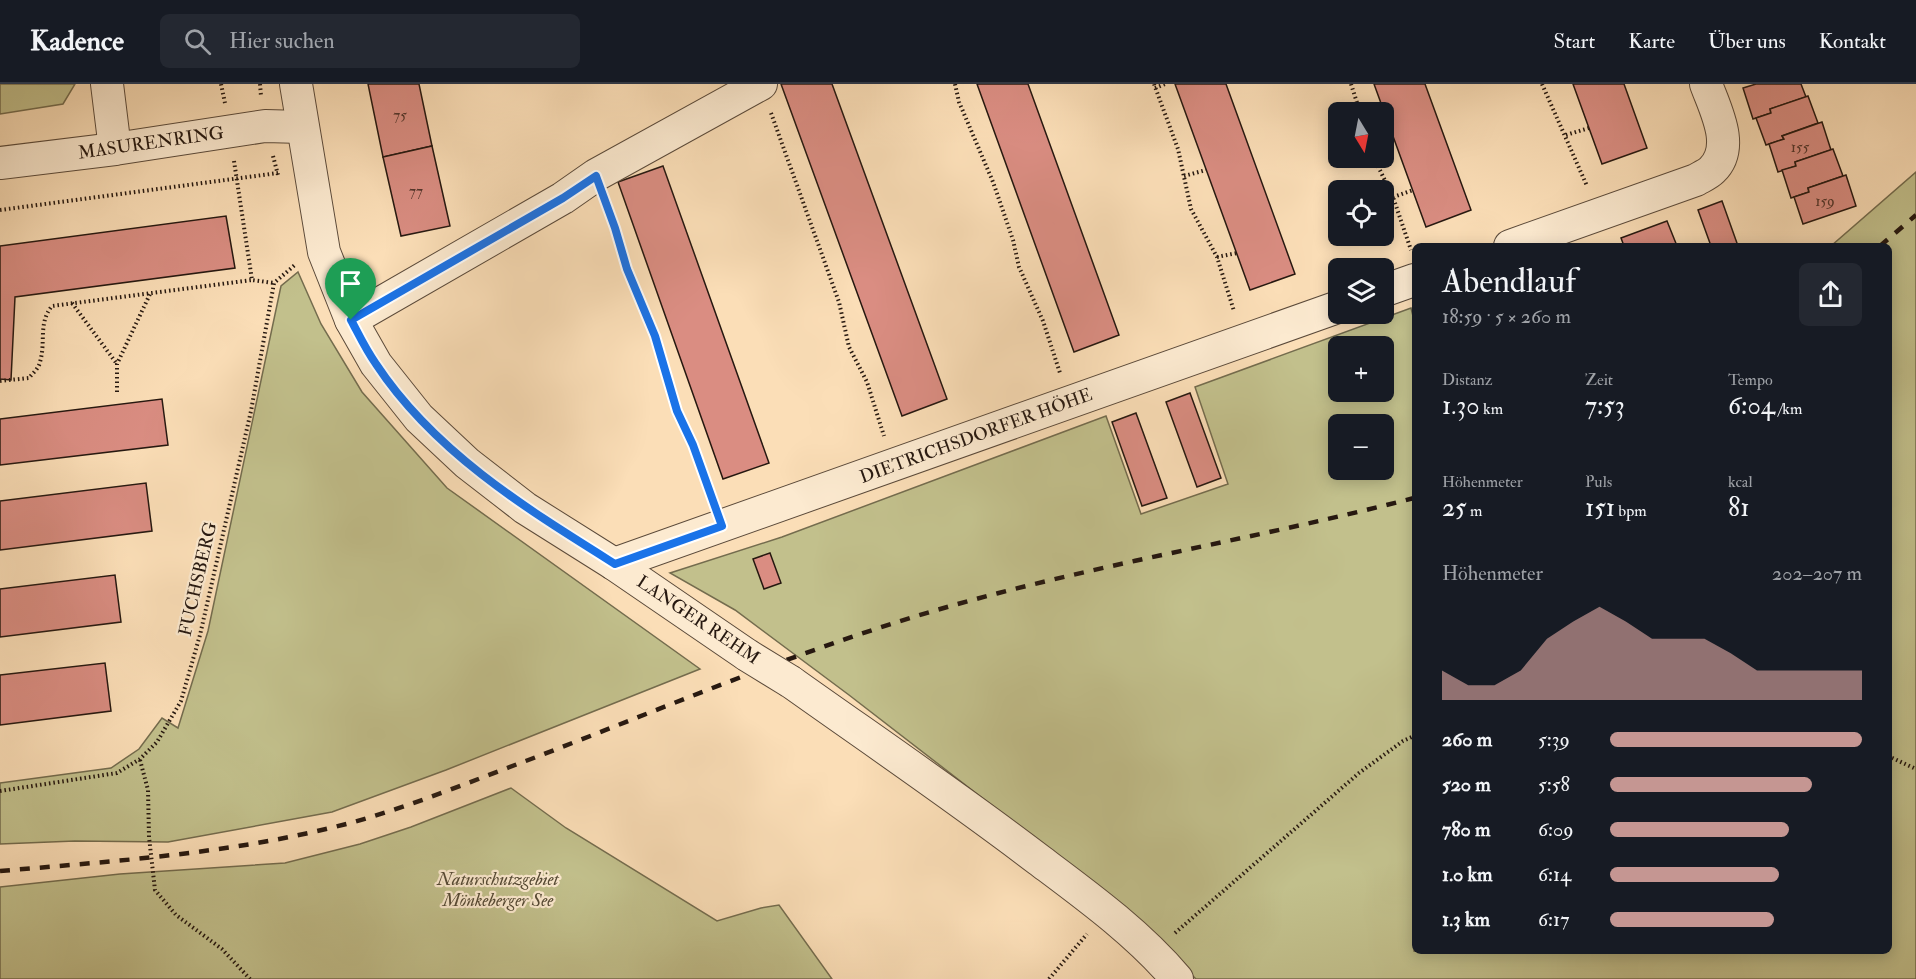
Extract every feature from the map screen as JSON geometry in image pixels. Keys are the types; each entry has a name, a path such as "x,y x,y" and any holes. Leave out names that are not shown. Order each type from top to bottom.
{"street":[{"path":"107,84 115,149"},
{"name":"LANGER REHM","path":"296,84 324,252 351,320 376,364 418,418 467,463 525,508 615,564 790,682 975,812 1107,913 1154,952 1177,979"},
{"path":"351,320 553,204 596,176 760,84"},
{"path":"1519,243 1696,180 1712,170 1720,159 1723,144 1721,125 1706,84"},
{"name":"MASURENRING","path":"0,163 115,149 265,126 302,127"},
{"path":"1394,287 1412,281"},
{"name":"DIETRICHSDORFER HÖHE","path":"615,564 1328,311"}],"path":[{"path":"221,84 252,280"},
{"path":"760,84 839,302 849,347 867,382 894,465"},
{"path":"955,84 959,102 993,182 1013,240 1019,267 1043,321 1069,403"},
{"path":"1165,84 1155,86 1178,149 1191,209 1217,257 1244,341"},
{"path":"1351,84 1357,102"},
{"path":"1542,84 1566,135 1598,215"},
{"path":"1566,135 1589,128"},
{"path":"1184,176 1206,170"},
{"path":"0,210 278,173"},
{"path":"596,176 627,269 655,336 677,411 693,445 722,526"},
{"path":"1394,196 1413,190"},
{"path":"1394,203 1412,253"},
{"path":"1217,257 1237,253"},
{"path":"0,381 29,378 40,362 42,331 47,311 52,306 252,280 274,283 300,260"},
{"name":"FUCHSBERG","path":"0,791 117,773 140,759 157,742 181,701 200,635 250,411 274,283"},
{"path":"117,392 117,364 150,293"},
{"path":"72,303 117,364"},
{"path":"1154,952 1359,773 1412,737"},
{"path":"1892,758 1916,769"},
{"path":"140,759 148,790 149,837 155,890 176,915 222,949 250,979"},
{"path":"1048,979 1107,913"}],"green space":[{"path":"0,84 75,84 63,104 0,114"},
{"path":"1916,172 1916,979 1196,979 1118,903 849,695 735,610 670,573 782,537 1106,416 1141,514 1228,484 1195,387 1328,338 1328,402 1394,402 1394,336 1334,336 1367,324 1394,324 1394,314 1411,308 1412,312 1412,954 1892,954 1892,243 1834,243"},
{"path":"298,272 321,324 362,392 447,488 700,669 446,770 332,812 168,842 75,841 0,844 0,783 111,768 139,749 162,718 178,728 208,631 281,286"},
{"name":"Naturschutzgebiet Mönkeberger See","path":"511,788 566,828 717,921 779,905 832,979 0,979 0,887 120,874 285,863 360,844"}],"building":[{"path":"368,84 419,84 432,146 383,157"},
{"path":"781,84 832,84 947,399 902,416"},
{"path":"977,84 1028,84 1119,335 1074,352"},
{"path":"1175,84 1226,84 1295,274 1250,290"},
{"path":"1374,84 1425,84 1471,210 1426,227 1394,139 1394,102 1381,102"},
{"path":"1573,84 1624,84 1647,148 1602,164"},
{"path":"1756,84 1801,84 1806,97 1770,109 1771,113 1753,119 1743,88"},
{"path":"1808,96 1818,123 1782,136 1784,139 1766,145 1756,118 1771,113 1770,109"},
{"path":"1822,122 1831,150 1795,162 1796,166 1778,172 1769,144 1784,139 1782,136"},
{"path":"432,146 450,226 401,236 383,157"},
{"path":"1833,149 1843,176 1808,188 1809,192 1791,198 1782,170 1796,166 1795,162"},
{"path":"663,166 769,463 723,479 618,182"},
{"path":"1846,175 1856,206 1803,224 1794,197 1809,192 1808,188"},
{"path":"1722,201 1737,243 1710,243 1698,210"},
{"path":"226,216 235,268 15,297 11,380 0,379 0,246"},
{"path":"1667,221 1676,243 1623,243 1621,238"},
{"path":"1190,393 1221,478 1197,487 1166,402"},
{"path":"162,399 168,445 0,465 0,419"},
{"path":"1136,413 1167,498 1142,506 1112,422"},
{"path":"146,483 152,531 0,550 0,501"},
{"path":"770,553 781,583 764,589 753,559"},
{"path":"115,575 121,622 0,637 0,589"},
{"path":"105,663 111,711 0,725 0,675"}],"railway":[{"path":"1883,243 1916,215"},
{"path":"0,871 220,849 350,823 442,793 755,672 891,624 1021,587 1412,498"}],"route":[{"path":"596,176 627,269 655,336 677,411 693,445 722,526 615,564 525,508 467,463 418,418 376,364 351,320 563,198 596,176"}]}
